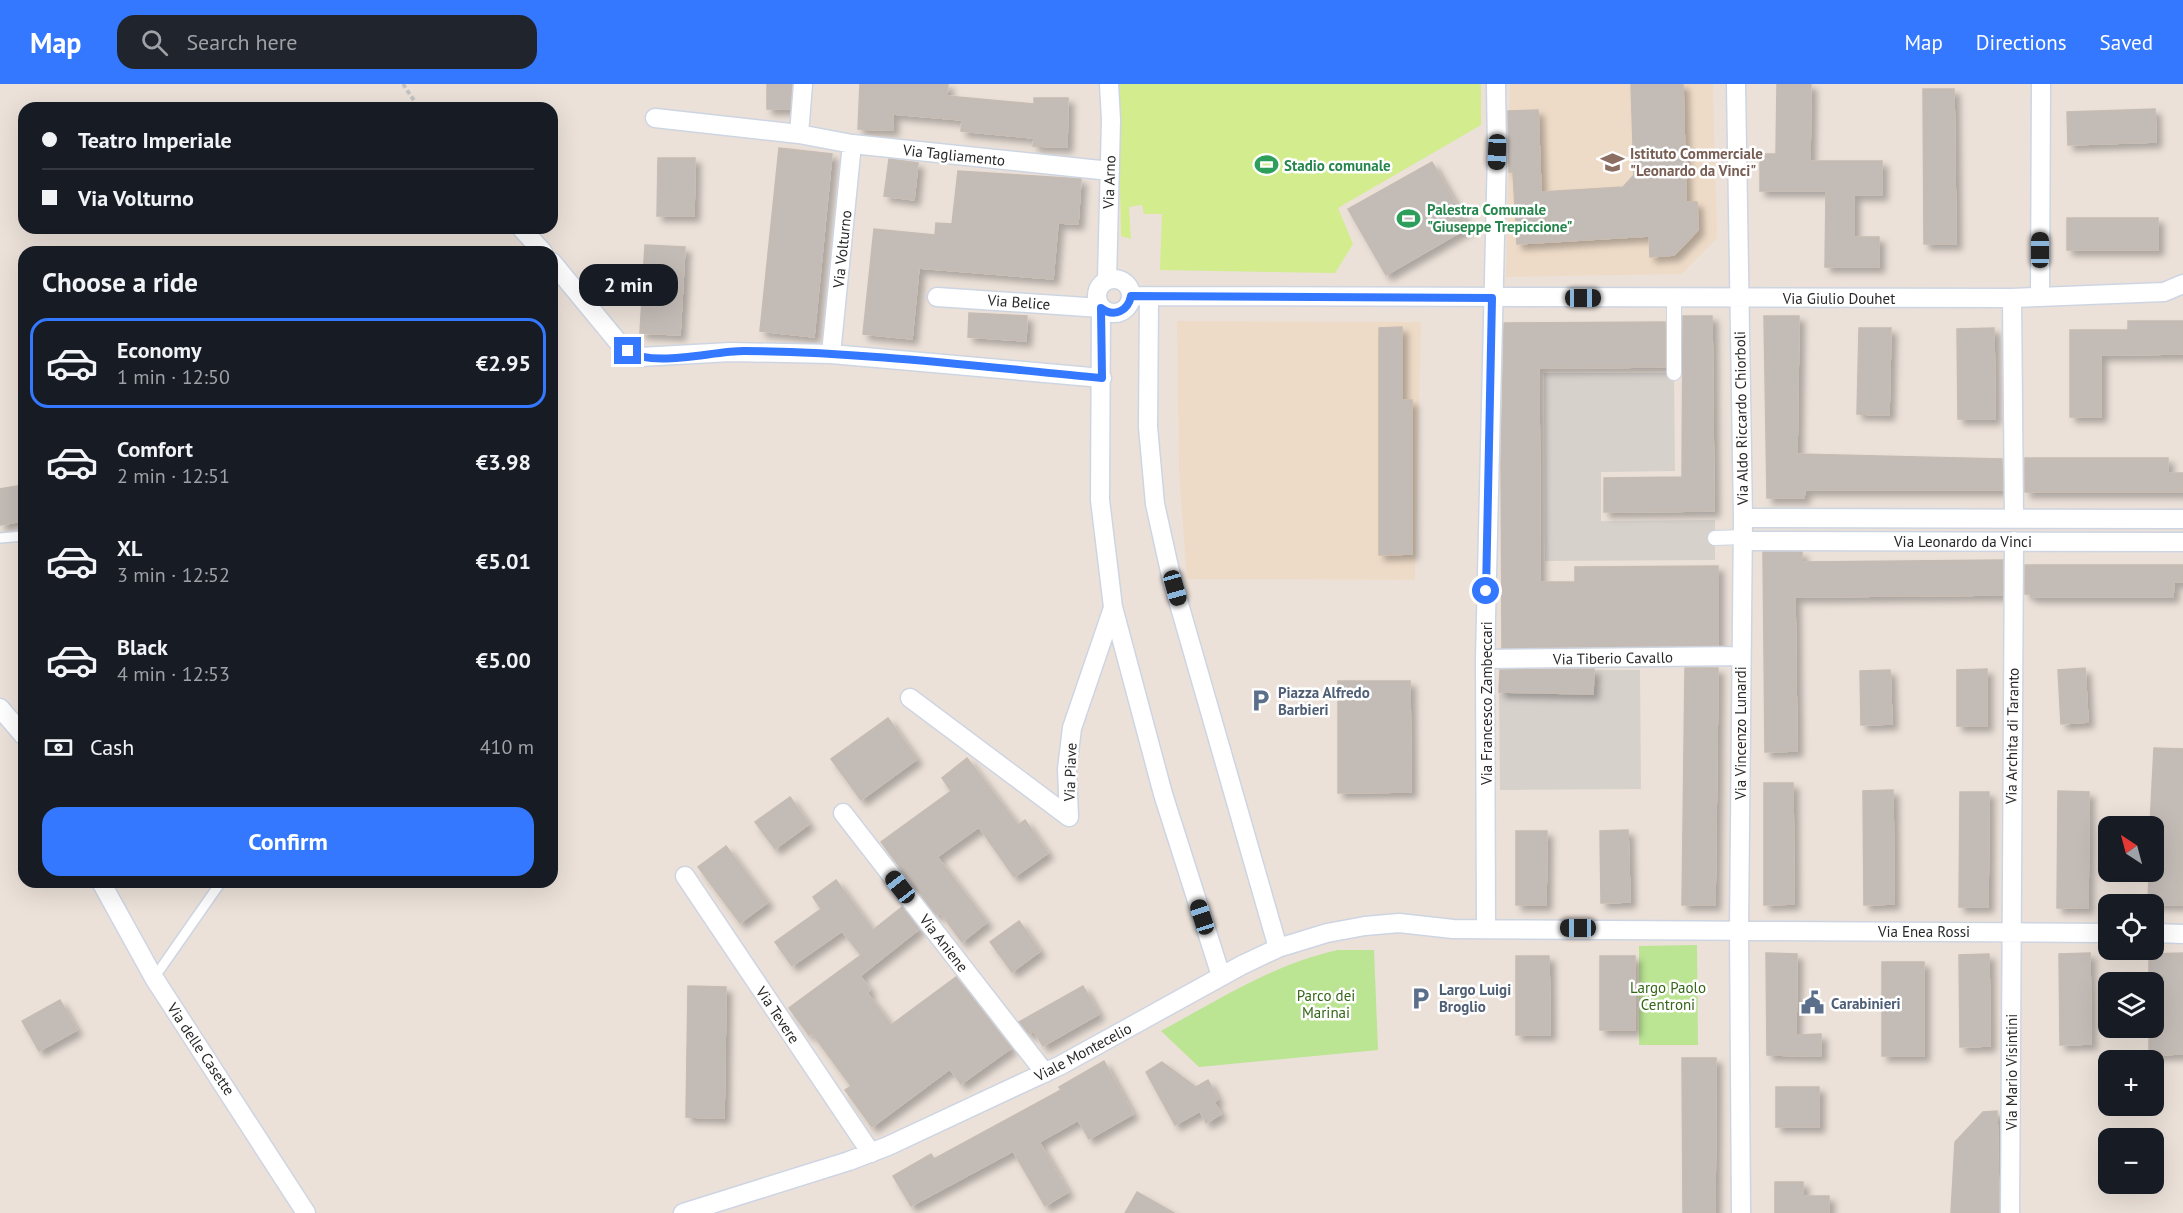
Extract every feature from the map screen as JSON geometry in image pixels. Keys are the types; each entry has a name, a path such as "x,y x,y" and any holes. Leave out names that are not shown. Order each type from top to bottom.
{"street":[{"path":"799,134 803,84"},
{"name":"Via Arno","path":"1107,280 1110,171 1109,84"},
{"name":"Via Francesco Zambeccari","path":"1486,928 1485,659 1497,152 1496,84"},
{"name":"Via Aldo Riccardo Chiorboli","path":"1736,84 1742,539"},
{"path":"2040,297 2041,84"},
{"name":"Via Tagliamento","path":"655,118 799,134 852,144 1110,171"},
{"name":"Via Volturno","path":"831,354 852,144"},
{"path":"527,234 538,246"},
{"path":"558,269 618,342 628,351 640,357 731,352 831,354 1102,378"},
{"path":"1221,976 1163,794 1113,607 1100,500 1101,308 1097,296 1098,289 1107,280 1123,282 1140,296 1148,434 1155,504 1171,576 1278,948"},
{"name":"Via Giulio Douhet","path":"1140,296 2012,298 2164,292 2183,284"},
{"path":"1101,308 1110,313 1120,312 1140,296"},
{"name":"Via Belice","path":"937,297 1101,308"},
{"path":"2012,298 2014,518"},
{"path":"1674,299 1674,373"},
{"name":"Via Leonardo da Vinci","path":"1743,518 2183,519"},
{"path":"1715,538 1742,539"},
{"name":"Via Leonardo da Vinci","path":"1742,539 2183,542"},
{"name":"Via Vincenzo Lunardi","path":"1739,929 1742,539"},
{"name":"Via Archita di Taranto","path":"2011,931 2014,541"},
{"name":"Via Piave","path":"910,698 1069,817 1067,769 1072,728 1113,607"},
{"name":"Via Tiberio Cavallo","path":"1485,659 1740,656"},
{"path":"0,708 18,729"},
{"name":"Via Aniene","path":"843,813 1045,1073"},
{"name":"Via Tevere","path":"685,876 871,1153"},
{"name":"Via delle Casette","path":"104,888 154,978 306,1213"},
{"name":"Viale Montecelio","path":"683,1213 871,1153 1045,1073 1221,976 1278,948 1334,931 1372,925 1399,923 1454,929 1486,928"},
{"name":"Via Enea Rossi","path":"1486,928 2098,933"},
{"path":"1739,929 1741,1213"},
{"name":"Via Mario Visintini","path":"2010,1213 2011,931"},
{"path":"2164,933 2183,934"}],"lane":[{"path":"0,538 18,536"},
{"path":"154,978 217,888"}],"path":[{"path":"403,84 415,102"}],"shaded area":[{"name":"Istituto Commerciale \"Leonardo da Vinci\"","path":"1510,84 1713,84 1717,238 1682,274 1506,277"},
{"path":"1177,321 1421,322 1415,580 1187,579 1179,472"},
{"path":"1544,373 1674,373 1675,471 1601,472 1601,521 1715,520 1715,560 1545,561"},
{"path":"1594,670 1640,670 1641,789 1500,790 1499,692 1593,694"}],"green space":[{"name":"Stadio comunale","path":"1118,84 1481,84 1481,125 1338,208 1353,244 1335,273 1160,270 1162,214 1144,214 1142,205 1129,207 1131,239 1121,236"},
{"name":"Largo Paolo Centroni","path":"1697,945 1698,1045 1639,1045 1639,946"},
{"name":"Parco dei Marinai","path":"1338,950 1374,950 1378,1050 1199,1067 1161,1031 1225,995 1269,974 1314,956"}],"building":[{"path":"767,84 792,84 790,109 767,109"},
{"path":"860,84 948,84 947,96 1034,104 1034,98 1068,98 1067,147 1033,146 1034,138 961,131 962,120 893,114 893,130 858,129"},
{"path":"1631,84 1683,84 1686,202 1697,202 1698,230 1674,255 1650,257 1649,236 1517,244 1513,172 1509,172 1508,111 1538,110 1541,192 1623,187 1634,175"},
{"path":"1777,84 1811,84 1810,161 1882,161 1882,195 1854,195 1854,237 1879,237 1879,267 1825,267 1826,191 1760,191 1760,154 1776,154"},
{"path":"1923,89 1954,89 1956,244 1924,244"},
{"path":"2155,109 2156,142 2068,145 2067,112"},
{"path":"779,148 832,154 814,337 760,331"},
{"path":"658,158 695,158 694,216 657,216"},
{"path":"889,159 918,163 914,200 884,196"},
{"name":"Palestra Comunale \"Giuseppe Trepiccione\"","path":"1432,162 1469,227 1386,275 1348,209"},
{"path":"958,171 1081,179 1078,224 1058,223 1053,279 919,268 912,339 863,334 874,229 935,235 936,223 952,224"},
{"path":"2067,218 2158,218 2158,250 2067,250"},
{"path":"645,245 685,247 680,335 640,333"},
{"path":"969,313 1027,316 1026,341 968,337"},
{"path":"1683,316 1712,316 1714,511 1604,512 1604,478 1682,477"},
{"path":"1764,316 1799,316 1797,454 2002,459 2002,490 1805,490 1804,498 1767,498"},
{"path":"2128,321 2183,321 2183,354 2101,355 2101,417 2070,417 2070,330 2128,330"},
{"path":"1665,322 1665,367 1539,368 1540,582 1575,582 1575,567 1718,566 1718,645 1502,648 1501,460 1504,323"},
{"path":"1402,327 1402,400 1412,400 1412,554 1379,555 1379,328"},
{"path":"1859,328 1891,328 1889,415 1857,414"},
{"path":"1994,328 1995,419 1958,419 1957,329"},
{"path":"2025,458 2168,458 2168,473 2183,473 2183,492 2025,492"},
{"path":"18,486 18,522 0,525 0,489"},
{"path":"1763,552 1802,552 1802,562 2003,560 2002,595 1795,597 1797,751 1765,752"},
{"path":"2025,565 2183,565 2183,582 2174,582 2173,597 2031,597 2031,594 2025,594"},
{"path":"1685,668 1718,668 1715,905 1682,905"},
{"path":"2085,668 2088,722 2061,724 2058,670"},
{"path":"1594,669 1593,694 1499,692 1500,670"},
{"path":"1987,669 1987,726 1957,726 1957,670"},
{"path":"1890,670 1892,724 1861,725 1860,671"},
{"path":"1338,681 1410,681 1411,792 1338,793"},
{"path":"888,718 917,759 861,800 831,759"},
{"path":"2154,748 2183,749 2182,905 2164,904 2164,894 2148,894 2149,882 2164,882 2164,816 2151,816"},
{"path":"967,758 1018,825 1025,820 1048,853 1014,877 979,827 937,857 987,922 962,942 940,912 936,915 881,842 951,791 942,778"},
{"path":"1764,783 1793,783 1794,904 1764,905"},
{"path":"1893,790 1894,904 1864,905 1863,791"},
{"path":"2058,791 2089,792 2088,908 2057,908"},
{"path":"1960,792 1989,792 1988,907 1959,907"},
{"path":"790,797 809,824 775,849 755,822"},
{"path":"1628,830 1630,902 1601,903 1600,831"},
{"path":"1516,831 1547,831 1546,905 1516,905"},
{"path":"726,846 768,902 740,923 698,867"},
{"path":"836,880 873,930 902,907 919,929 860,976 870,990 867,993 891,1025 956,977 1011,1048 961,1084 950,1069 872,1127 845,1090 851,1086 812,1033 809,1035 789,1008 861,955 842,931 792,966 775,942 821,909 813,897"},
{"path":"1019,921 1040,951 1012,972 990,942"},
{"path":"1766,953 1797,954 1796,1035 1821,1034 1821,1056 1767,1055"},
{"path":"2090,953 2091,1044 2060,1045 2059,954"},
{"path":"2183,953 2183,1054 2164,1055 2164,1050 2149,1050 2149,1038 2164,1038 2164,972 2149,972 2149,960 2164,960 2164,954"},
{"path":"1989,954 1990,1046 1960,1047 1959,955"},
{"path":"1516,956 1549,956 1550,1035 1516,1035"},
{"path":"1600,956 1635,956 1635,1030 1600,1030"},
{"path":"1882,962 1924,962 1924,1056 1882,1056"},
{"path":"688,986 726,987 724,1118 686,1117"},
{"path":"1083,986 1099,1014 1043,1046 1034,1031 1029,1034 1019,1022"},
{"path":"60,1000 77,1030 39,1051 22,1021"},
{"path":"1682,1058 1716,1058 1715,1213 1683,1213"},
{"path":"1104,1061 1133,1114 1089,1139 1078,1120 1039,1142 1068,1192 1045,1206 1013,1151 911,1206 893,1176 931,1154 934,1159 1061,1090 1059,1087"},
{"path":"1162,1062 1196,1087 1208,1080 1218,1099 1214,1102 1221,1114 1206,1123 1200,1111 1175,1125 1146,1072"},
{"path":"1776,1087 1819,1087 1819,1127 1776,1127"},
{"path":"1997,1111 1999,1213 1951,1213 1955,1142 1983,1112"},
{"path":"1775,1182 1803,1182 1803,1196 1829,1196 1829,1213 1775,1213"},
{"path":"1137,1192 1174,1213 1125,1213"}],"place":[{"name":"Istituto Commerciale \"Leonardo da Vinci\"","path":"1612,162"},
{"name":"Stadio comunale","path":"1266,165"},
{"name":"Palestra Comunale \"Giuseppe Trepiccione\"","path":"1409,218"},
{"name":"Piazza Alfredo Barbieri","path":"1260,701"},
{"name":"Largo Luigi Broglio","path":"1421,998"},
{"name":"Carabinieri","path":"1813,1003"}],"route":[{"path":"628,351 647,359 731,352 831,354 1102,378 1101,308 1110,313 1120,312 1128,305 1131,296 1492,298 1486,591"}]}
